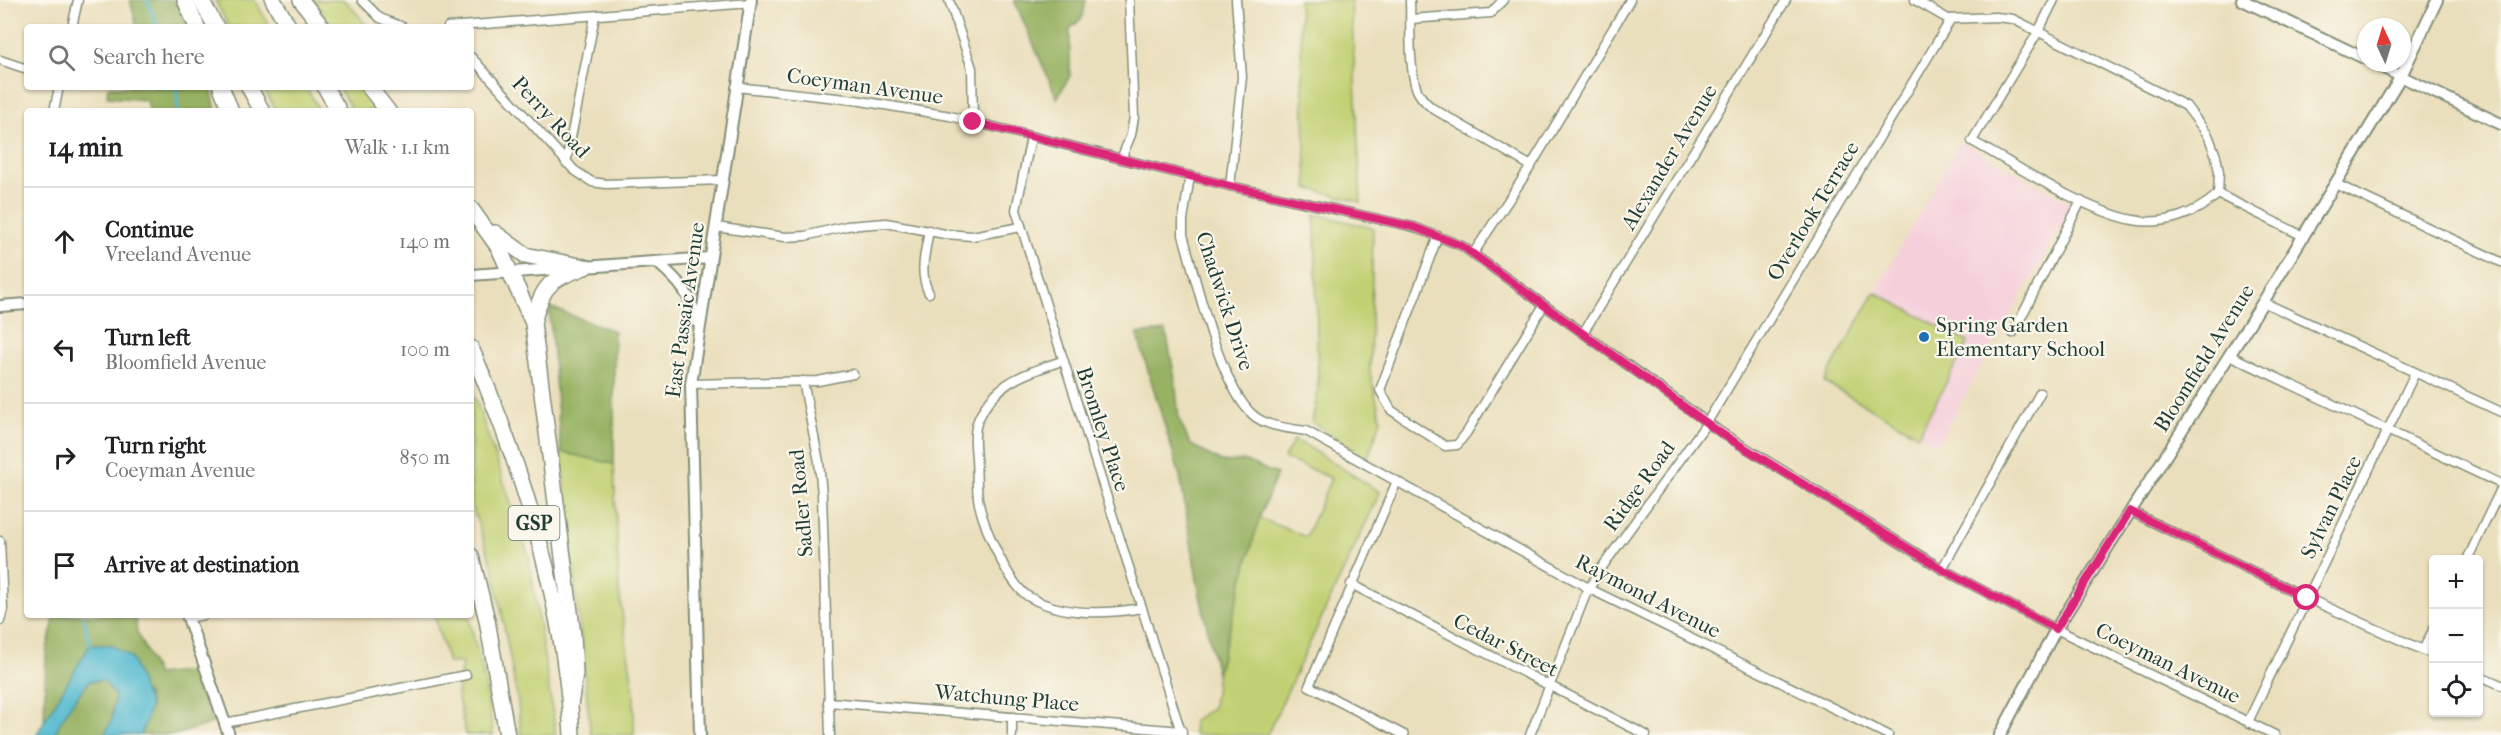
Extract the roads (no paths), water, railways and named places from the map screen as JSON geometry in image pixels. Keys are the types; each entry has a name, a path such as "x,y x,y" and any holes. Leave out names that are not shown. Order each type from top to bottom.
{"highway":[{"path":"185,0 197,24"},
{"path":"201,0 214,24"},
{"path":"273,0 287,24"},
{"path":"301,0 320,24"},
{"path":"222,90 230,108"},
{"path":"251,90 260,108"},
{"path":"327,90 337,108"},
{"path":"371,90 386,108"},
{"path":"476,215 511,247 525,255 585,267"},
{"path":"476,215 512,272 533,323 573,635 575,674 570,705"},
{"path":"533,323 540,297 552,281 585,267"},
{"name":"GSP","path":"474,356 516,462 536,529 552,597 570,705 572,735"},
{"path":"474,570 500,687 507,735"},
{"path":"474,603 500,687"}],"street":[{"path":"73,24 78,0"},
{"path":"362,0 380,18 395,24"},
{"path":"949,0 972,68 973,122"},
{"path":"1121,159 1134,126 1129,0"},
{"path":"1230,186 1242,77 1236,0"},
{"path":"1410,0 1413,68 1417,89 1422,98 1432,108 1530,166"},
{"path":"1411,19 1491,13 1503,0"},
{"path":"1473,254 1530,166 1630,0"},
{"name":"Alexander Avenue","path":"1583,333 1786,0"},
{"path":"1915,0 1951,19 1996,16 2013,19 2186,106 2208,135 2216,156 2219,172 2218,194"},
{"path":"2054,0 2038,32 1972,141 2081,201 2125,218 2154,221 2193,212 2218,194"},
{"path":"2242,0 2357,55"},
{"name":"Bloomfield Avenue","path":"2000,735 2056,629 2336,184 2401,76 2437,0"},
{"path":"474,26 750,2"},
{"name":"East Passaic Avenue","path":"700,735 691,384 750,2"},
{"path":"567,163 595,16"},
{"name":"Overlook Terrace","path":"1707,423 1951,19"},
{"path":"0,60 24,68"},
{"name":"Perry Road","path":"474,60 567,163 592,182 723,180"},
{"path":"2392,72 2501,124"},
{"name":"Coeyman Avenue","path":"736,87 855,100 973,122 1230,186 1414,227 1462,246 1707,423 1942,569 2056,629 2275,735"},
{"path":"55,108 58,90"},
{"name":"Bromley Place","path":"1031,136 1016,210 1062,362 1182,733"},
{"name":"Chadwick Drive","path":"1190,176 1183,235 1223,366 1237,392 1253,415 1274,426 1306,431 1397,481"},
{"path":"2336,184 2501,262"},
{"path":"2218,194 2302,236"},
{"path":"2013,333 2081,201"},
{"path":"716,227 785,237 805,236 847,226 886,223 972,236 1021,227"},
{"path":"929,230 922,274 923,283 929,293"},
{"path":"1438,236 1380,390 1391,410 1445,446 1457,445 1467,432 1544,305"},
{"path":"474,275 659,264 710,258"},
{"path":"659,264 685,289 693,305 698,337"},
{"path":"2262,302 2501,412"},
{"path":"0,306 24,304"},
{"path":"2229,355 2501,484"},
{"path":"1062,362 1022,374 1012,380 995,395 977,421 975,437 979,502 985,523 1003,562 1028,598 1063,609 1083,612 1123,612 1142,608"},
{"name":"Sylvan Place","path":"2248,722 2415,373"},
{"path":"691,384 803,381 853,374"},
{"name":"Sadler Road","path":"803,381 819,462 822,495 830,735"},
{"path":"1942,569 2040,393"},
{"name":"Ridge Road","path":"1530,735 1589,588 1707,423"},
{"path":"1397,481 1309,686 1404,735"},
{"name":"Raymond Avenue","path":"1397,481 1589,588 1888,735"},
{"path":"2469,555 2501,489"},
{"path":"2130,511 2307,598 2429,652"},
{"path":"0,541 3,609 0,621"},
{"name":"Cedar Street","path":"1351,584 1646,735"},
{"path":"187,618 229,735"},
{"path":"2423,650 2429,637"},
{"path":"225,723 466,675"},
{"path":"2483,677 2501,685"},
{"name":"Watchung Place","path":"828,702 1182,733"},
{"path":"1012,717 1012,735"}],"water":[{"path":"90,645 111,645 131,657 150,707 141,735 104,735 112,720 115,696 104,680 90,681 79,693 54,735 36,735"}],"waterway":[{"path":"147,0 156,24"},
{"path":"176,90 178,108"},
{"path":"84,618 90,645"}],"place":[{"name":"Spring Garden Elementary School","path":"1924,337"}]}
